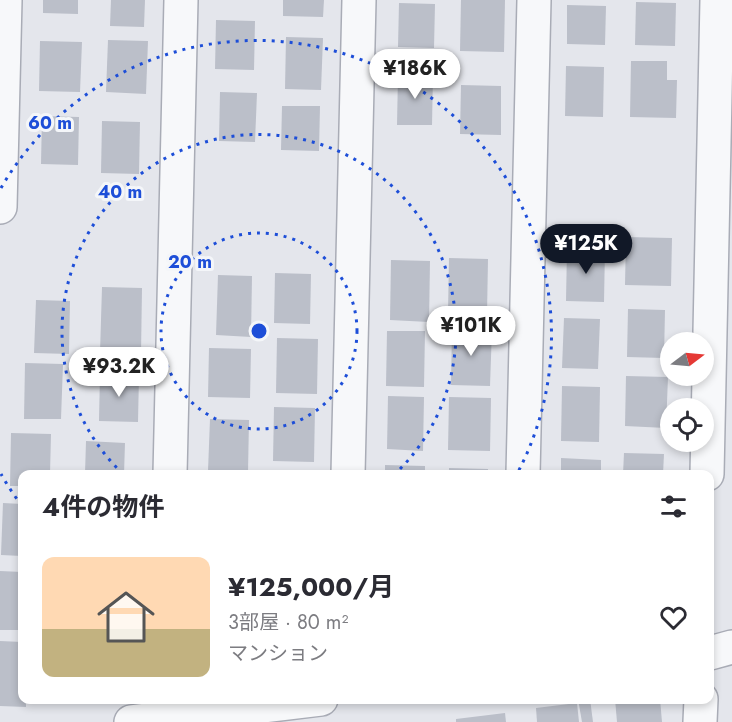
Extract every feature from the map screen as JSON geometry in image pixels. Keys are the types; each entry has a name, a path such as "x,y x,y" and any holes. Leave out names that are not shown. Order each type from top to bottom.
{"street":[{"path":"0,207 5,0"},
{"path":"170,470 181,0"},
{"path":"348,470 359,0"},
{"path":"523,470 534,0"},
{"path":"707,470 717,0"},
{"path":"714,652 732,647"},
{"path":"131,722 164,709 242,704"},
{"path":"700,722 701,704"}],"building":[{"path":"43,0 78,0 78,14 43,13"},
{"path":"111,0 145,0 144,27 110,26"},
{"path":"283,0 324,0 323,17 283,16"},
{"path":"461,0 505,0 504,52 460,51"},
{"path":"636,2 676,3 675,46 635,45"},
{"path":"399,3 435,4 434,48 398,47"},
{"path":"567,5 606,6 605,45 567,44"},
{"path":"216,20 255,21 254,70 215,69"},
{"path":"286,37 323,38 321,90 285,89"},
{"path":"108,40 148,41 146,94 106,92"},
{"path":"40,41 82,42 80,92 39,91"},
{"path":"631,61 667,61 667,80 677,80 676,118 630,117"},
{"path":"566,66 604,67 603,117 565,116"},
{"path":"398,75 433,75 432,125 397,125"},
{"path":"461,85 501,86 501,135 460,134"},
{"path":"220,92 257,93 255,142 219,141"},
{"path":"282,106 320,106 319,151 281,150"},
{"path":"42,116 79,117 78,165 41,164"},
{"path":"102,121 140,122 139,174 101,173"},
{"path":"626,237 672,238 671,286 625,285"},
{"path":"567,248 605,249 604,302 566,301"},
{"path":"449,258 488,259 487,314 448,313"},
{"path":"391,260 430,261 429,322 390,320"},
{"path":"275,273 311,274 310,324 274,323"},
{"path":"218,275 252,276 251,337 216,335"},
{"path":"102,287 142,288 141,354 100,353"},
{"path":"36,300 70,301 69,354 34,353"},
{"path":"628,309 665,310 665,332 660,332 660,358 627,357"},
{"path":"564,318 600,319 598,369 562,368"},
{"path":"452,328 492,329 490,386 451,385"},
{"path":"387,331 425,331 424,387 386,386"},
{"path":"277,338 318,339 317,394 276,393"},
{"path":"209,348 251,349 250,398 208,397"},
{"path":"25,363 63,364 61,419 24,419"},
{"path":"100,374 139,375 138,422 99,421"},
{"path":"626,376 660,377 660,386 668,386 667,398 660,398 660,428 625,426"},
{"path":"562,386 600,387 599,442 561,441"},
{"path":"388,396 424,397 423,451 387,449"},
{"path":"449,397 491,398 490,451 448,450"},
{"path":"274,407 315,408 314,462 273,461"},
{"path":"210,419 249,420 248,470 208,470"},
{"path":"11,433 51,434 50,470 18,470 18,486 10,486"},
{"path":"86,441 125,443 124,470 85,470"},
{"path":"624,453 664,454 663,470 623,470"},
{"path":"561,458 601,460 601,470 561,470"},
{"path":"385,465 425,466 425,470 385,470"},
{"path":"449,468 488,469 488,470 449,470"},
{"path":"3,503 18,504 18,556 1,555"},
{"path":"0,571 18,572 18,630 0,630"},
{"path":"0,641 18,642 18,704 26,704 26,707 0,706"},
{"path":"577,704 579,722 537,722 536,708"},
{"path":"579,704 591,704 593,722 582,722"},
{"path":"615,704 660,704 662,722 617,722"},
{"path":"505,713 506,722 456,722 456,719"}]}
